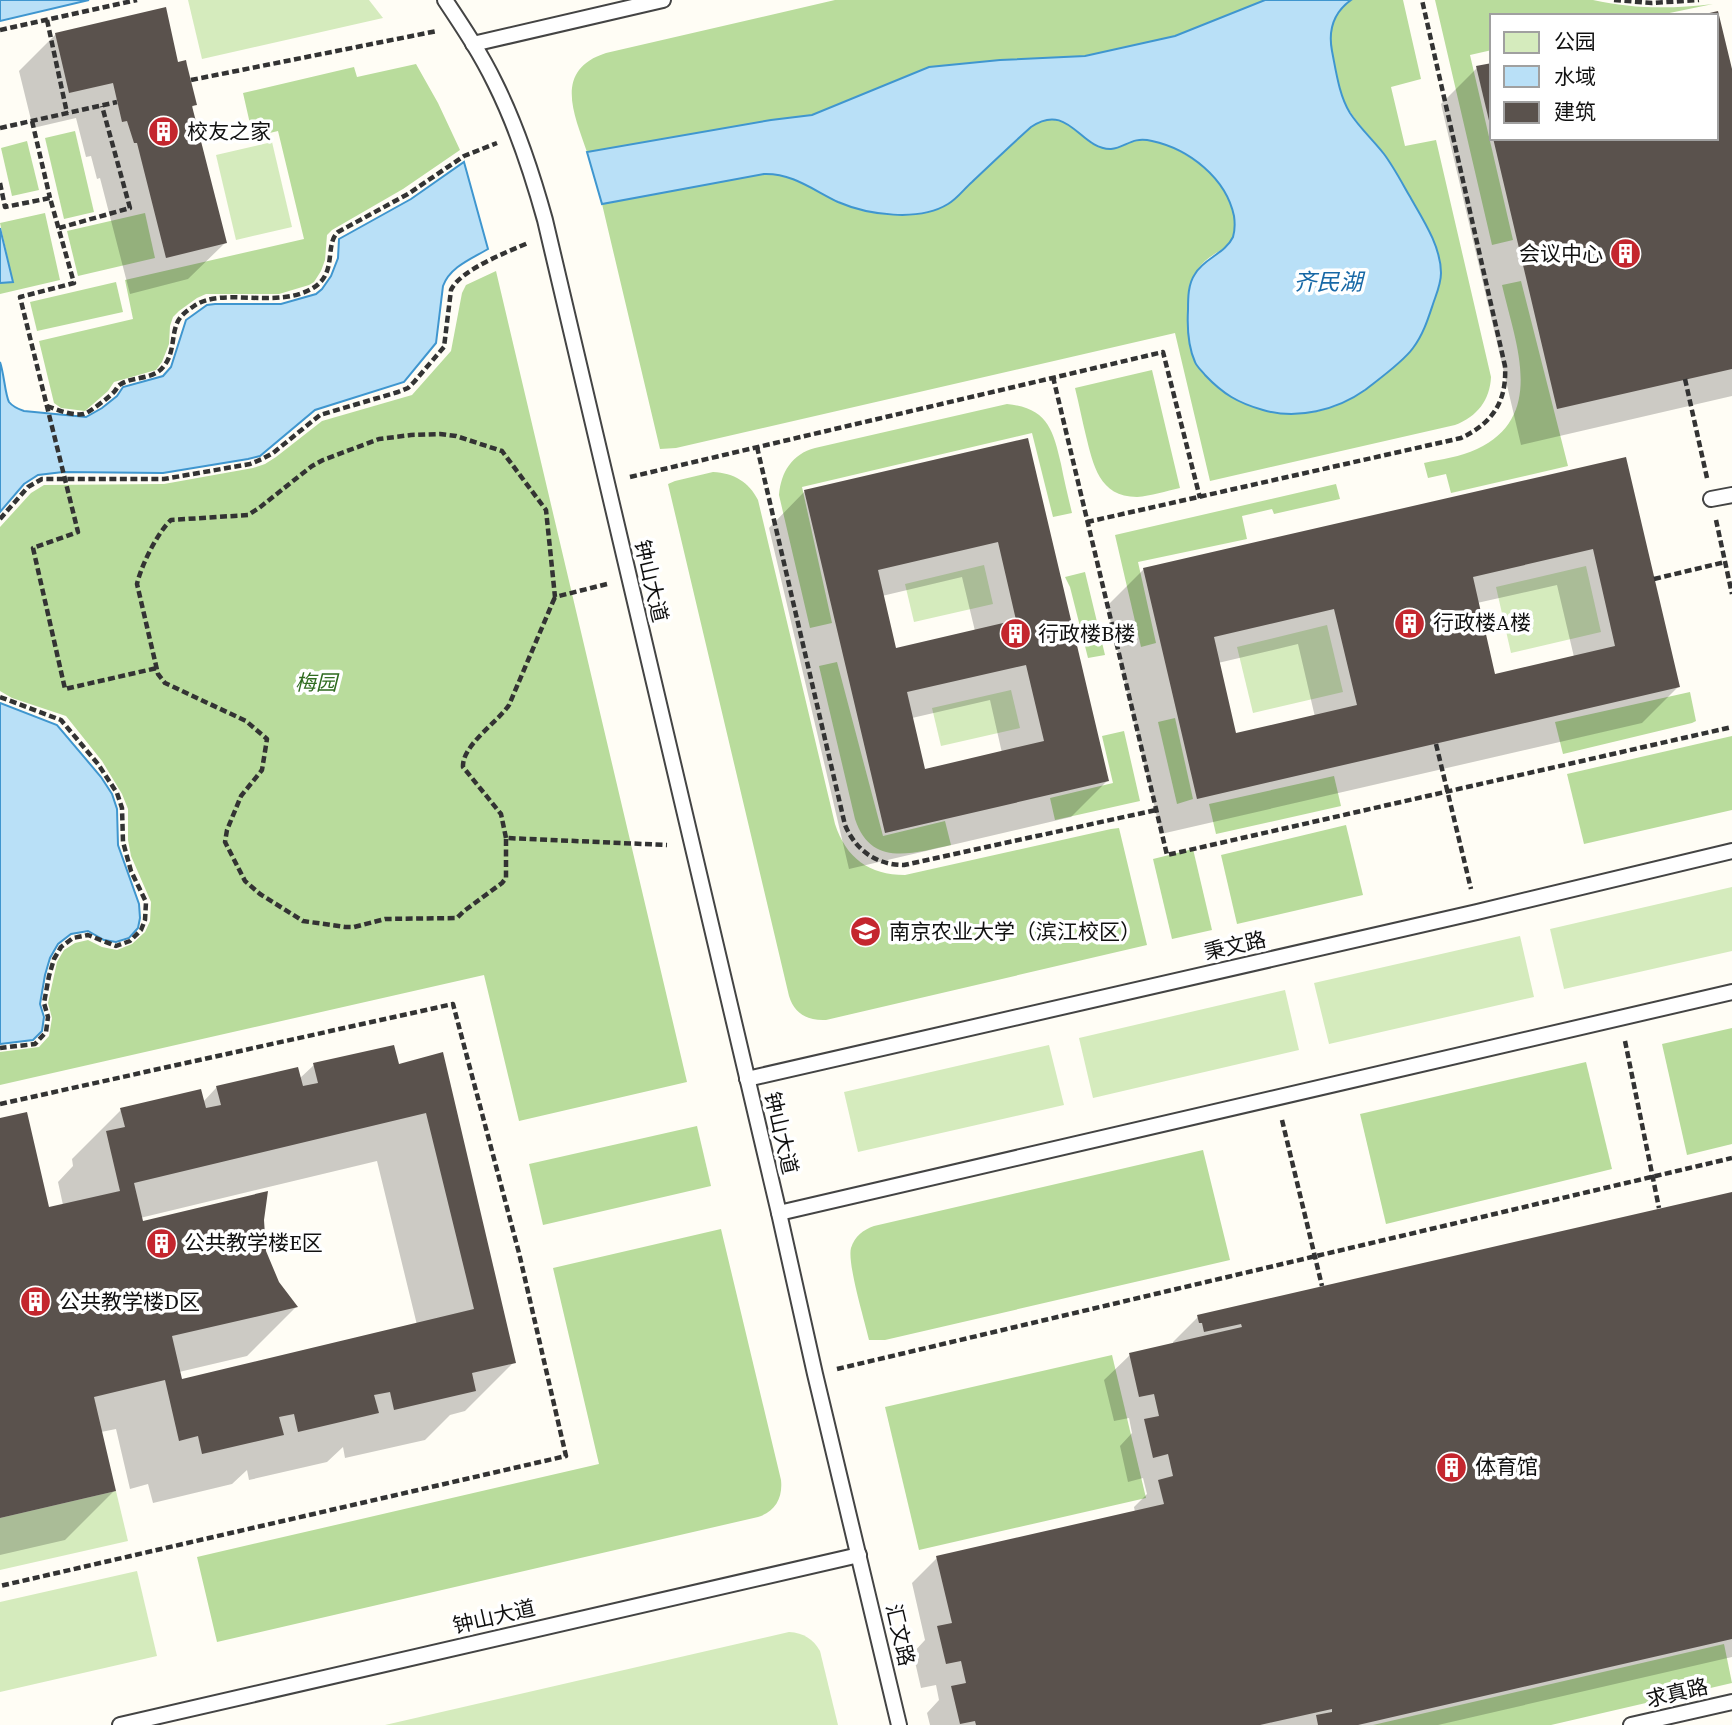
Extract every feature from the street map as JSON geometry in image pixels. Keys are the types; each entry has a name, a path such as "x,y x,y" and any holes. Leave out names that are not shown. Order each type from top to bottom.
{"lane":[{"name":"钟山大道","path":"120,1725 859,1555 548,234 519,136 495,83 445,0"},
{"path":"473,44 663,0"},
{"path":"1711,499 1732,495"},
{"name":"秉文路","path":"747,1079 1477,912 1732,850"},
{"path":"779,1213 1732,992"},
{"name":"汇文路","path":"859,1555 899,1725"},
{"name":"求真路","path":"1630,1725 1732,1702"}],"path":[{"path":"0,30 137,0"},
{"path":"1087,522 1461,438 1481,428 1496,410 1506,377 1505,366 1422,0"},
{"path":"1614,0 1652,3 1699,0"},
{"path":"47,20 67,113"},
{"path":"191,80 462,26"},
{"path":"0,128 117,102"},
{"path":"59,228 130,208 102,106"},
{"path":"32,121 74,283 20,297 78,532 33,548 65,689 157,668"},
{"path":"47,407 74,414 86,413 113,393 119,384 159,373 173,348 179,320 202,301 214,298 280,299 312,289 326,274 330,264 333,236 338,232 408,194 464,156 519,136"},
{"path":"0,183 5,207 50,198"},
{"path":"0,519 28,487 42,478 164,478 250,464 273,453 320,415 408,387 444,347 454,284 461,277 493,259 548,234"},
{"path":"606,482 1163,352 1200,498"},
{"path":"1053,377 1167,855 1732,727"},
{"path":"1685,379 1732,594"},
{"path":"440,434 456,436 502,451 545,510 555,597 509,705 474,742 462,761 463,767 500,814 506,838 506,878 457,918 385,919 345,927 303,921 260,894 245,881 225,842 227,830 242,796 262,770 267,739 246,721 165,683 157,668 137,584 139,574 163,527 171,520 248,515 323,460 379,439 440,434"},
{"path":"757,447 845,825 860,849 877,860 904,865 1156,810"},
{"path":"1654,579 1725,562"},
{"path":"555,597 629,579"},
{"path":"0,698 61,720 98,764 117,793 122,808 123,842 131,871 146,902 145,920 141,930 130,941 116,946 88,935 73,938 61,947 54,959 44,1003 48,1017 46,1032 35,1044 0,1048"},
{"path":"1436,744 1477,912"},
{"path":"506,838 692,846"},
{"path":"0,1104 453,1004 519,1253 566,1456 0,1586"},
{"path":"1620,1018 1660,1208"},
{"path":"1276,1097 1322,1286"},
{"path":"815,1374 1732,1158"}],"green space":[{"path":"188,0 369,0 383,18 202,59"},
{"path":"835,0 1265,0 1175,36 1085,56 929,67 812,115 587,152 573,108 572,95 573,82 579,70 589,61 606,53"},
{"path":"1351,0 1403,0 1421,79 1391,87 1405,146 1436,140 1491,377 1488,393 1481,407 1463,422 1210,481 1175,333 676,448 660,449 602,204 774,174 793,179 850,207 893,215 923,213 951,202 1031,127 1049,120 1067,124 1091,143 1103,147 1116,148 1141,140 1157,142 1179,151 1211,174 1228,198 1234,217 1234,236 1227,246 1199,268 1188,293 1295,413 1316,412 1336,406 1439,287 1440,273 1435,247 1424,223 1388,159 1346,105 1338,83 1332,57 1332,25 1339,11"},
{"path":"1435,0 1593,0 1652,7 1713,4 1665,14 1490,14 1490,50 1470,55 1513,240 1492,245"},
{"path":"416,64 460,150 403,189 332,230 327,235 325,260 314,282 279,294 206,294 197,298 173,317 169,344 156,370 114,382 108,391 85,411 61,408 54,403 39,341 133,319 125,280 304,239 278,131 253,137 243,93 354,67 357,77"},
{"path":"75,131 94,212 64,219 45,138"},
{"path":"27,141 39,190 12,196 1,148"},
{"path":"272,142 292,227 236,240 216,155"},
{"path":"45,213 60,280 0,294 0,283 13,282 0,223"},
{"path":"145,213 155,258 78,276 67,231"},
{"name":"梅园","path":"496,271 687,1082 519,1121 484,975 0,1085 0,1052 39,1047 49,1036 52,1018 48,1003 57,962 64,950 75,943 88,940 117,950 132,944 145,932 150,921 151,902 131,856 128,809 102,761 66,716 12,698 0,691 0,527 31,493 44,485 164,484 253,468 276,457 322,421 412,395 451,351 462,293 466,285"},
{"path":"1521,281 1568,466 1451,493 1446,474 1428,478 1424,463 1477,449 1499,435 1512,417 1519,398 1521,376 1502,285"},
{"path":"116,282 123,312 37,331 30,302"},
{"path":"1152,370 1180,488 1137,497 1124,496 1106,485 1095,468 1075,388"},
{"path":"1007,404 1031,410 1046,422 1055,440 1072,513 1053,517 1032,433 802,487 832,623 810,628 779,495 782,479 794,459 815,448"},
{"path":"713,472 728,474 740,480 758,500 835,824 852,855 880,872 905,875 1119,828 1147,945 826,1020 802,1015 794,1007 789,996 668,484"},
{"path":"1336,484 1340,499 1274,514 1272,509 1242,516 1247,539 1138,562 1156,643 1141,647 1115,535"},
{"path":"984,565 993,604 914,622 905,584"},
{"path":"1586,566 1601,632 1511,653 1496,587"},
{"path":"1085,572 1105,655 1088,658 1065,577"},
{"path":"1327,625 1343,692 1253,713 1237,647"},
{"path":"837,662 883,836 945,821 951,845 895,853 882,851 871,845 862,835 855,819 819,666"},
{"path":"1011,690 1020,728 941,746 932,708"},
{"path":"1690,692 1696,721 1692,723 1563,754 1555,722"},
{"path":"1175,718 1193,799 1177,804 1158,722"},
{"path":"1124,731 1140,801 1055,820 1050,798 1113,783 1102,736"},
{"path":"1732,736 1732,810 1584,844 1567,774"},
{"path":"1334,776 1341,806 1216,834 1209,804"},
{"path":"1346,825 1363,895 1237,924 1221,855"},
{"path":"1193,849 1212,930 1172,939 1153,859"},
{"path":"1732,887 1732,951 1564,989 1550,929"},
{"path":"1520,936 1534,997 1329,1044 1314,983"},
{"path":"1285,990 1299,1050 1093,1098 1079,1038"},
{"path":"1732,1028 1732,1144 1687,1155 1662,1044"},
{"path":"1049,1045 1064,1105 858,1152 844,1092"},
{"path":"1586,1062 1612,1169 1386,1224 1360,1114"},
{"path":"697,1126 711,1186 543,1225 529,1164"},
{"path":"1203,1150 1230,1260 885,1340 869,1340 850,1256 855,1240 866,1229"},
{"path":"721,1229 781,1480 779,1498 769,1512 758,1517 217,1642 197,1557 599,1464 553,1268"},
{"path":"1112,1355 1146,1498 919,1550 885,1407"},
{"path":"116,1491 128,1541 0,1570 0,1518"},
{"path":"137,1571 157,1656 0,1692 0,1602"},
{"path":"789,1632 808,1637 820,1651 838,1725 385,1725"},
{"path":"1724,1644 1732,1683 1551,1725 1373,1725"}],"water":[{"path":"0,0 89,0 0,21"},
{"name":"齐民湖","path":"1265,0 1351,0 1336,16 1331,36 1343,99 1354,118 1397,174 1430,232 1440,263 1440,281 1429,315 1420,338 1409,353 1384,376 1354,397 1316,411 1276,413 1246,404 1218,388 1196,364 1188,330 1190,287 1199,269 1225,248 1233,237 1234,216 1223,189 1204,167 1166,145 1139,140 1111,149 1100,147 1065,123 1044,121 1031,127 951,202 936,210 908,215 878,213 850,207 793,179 774,174 602,204 587,152 812,115 929,67 1085,56 1175,36"},
{"path":"464,162 488,249 462,264 446,279 436,343 404,382 315,410 260,456 163,473 63,472 38,475 24,484 0,512 0,362 9,402 14,407 24,411 86,417 117,396 123,387 163,376 171,367 186,320 207,305 281,304 316,294 331,276 338,258 339,239 411,199"},
{"path":"0,228 13,282 0,283"},
{"path":"0,703 57,725 101,777 112,794 117,809 118,845 139,904 140,918 138,928 129,938 116,942 104,940 88,931 71,934 58,944 45,975 40,1004 44,1017 42,1031 33,1040 0,1044"}],"building":[{"name":"校友之家","path":"166,7 178,62 186,60 197,105 192,106 227,243 166,258 137,143 134,143 127,121 122,122 113,83 69,93 55,33"},
{"name":"会议中心","path":"1718,11 1732,69 1732,369 1557,409 1493,140 1718,140 1718,14 1705,14"},
{"path":"1490,63 1490,125 1476,66"},
{"name":"行政楼B楼","path":"1028,438 1109,781 885,833 804,490","holes":["998,542 1016,620 896,648 878,570","1026,665 1044,741 925,769 907,692"]},
{"name":"行政楼A楼","path":"1626,457 1680,687 1197,799 1143,568","holes":["1593,549 1615,646 1495,674 1473,577","1334,609 1357,705 1236,733 1214,637"]},
{"name":"公共教学楼E区","path":"394,1045 399,1064 443,1052 516,1363 472,1373 476,1391 394,1410 390,1392 374,1395 379,1413 298,1432 294,1414 279,1417 284,1435 202,1454 198,1436 179,1441 165,1380 94,1397 116,1491 0,1518 0,1118 27,1112 49,1207 120,1191 106,1131 125,1127 120,1108 201,1089 206,1108 221,1105 216,1086 298,1067 303,1086 318,1083 313,1063","holes":["426,1113 474,1309 182,1379 172,1336 298,1307 279,1282 266,1251 264,1220 268,1191 143,1221 134,1183"]},
{"name":"体育馆","path":"1732,1192 1732,1639 1358,1725 1318,1725 1316,1715 1332,1712 1332,1709 1260,1725 976,1725 975,1721 960,1724 951,1686 966,1683 961,1661 946,1664 937,1626 952,1623 936,1556 1164,1504 1158,1480 1173,1476 1168,1454 1153,1458 1144,1419 1159,1416 1154,1394 1139,1397 1129,1353 1242,1327 1241,1324 1204,1332 1197,1315"}],"place":[{"name":"校友之家","path":"164,132"},
{"name":"会议中心","path":"1626,254"},
{"name":"行政楼A楼","path":"1410,623"},
{"name":"行政楼B楼","path":"1015,634"},
{"name":"南京农业大学（滨江校区）","path":"866,932"},
{"name":"公共教学楼E区","path":"161,1243"},
{"name":"公共教学楼D区","path":"36,1302"},
{"name":"体育馆","path":"1452,1467"}]}
